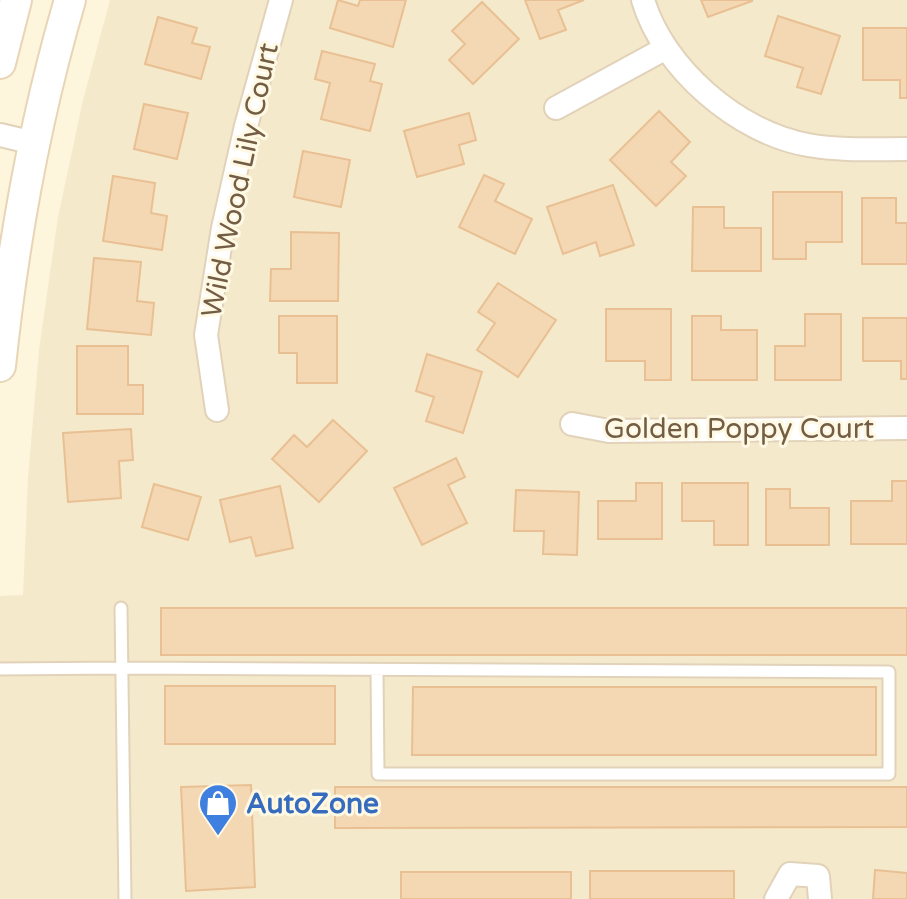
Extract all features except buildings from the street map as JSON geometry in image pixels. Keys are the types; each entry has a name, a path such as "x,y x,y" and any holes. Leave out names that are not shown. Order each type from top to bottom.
{"main road":[{"path":"0,63 16,0"},
{"path":"0,366 9,289 34,143 70,0"}],"street":[{"name":"Wild Wood Lily Court","path":"217,410 206,335 226,213 249,112 281,0"},
{"path":"643,0 648,17 666,48 699,87 719,104 774,135 804,145 834,149 907,149"},
{"path":"556,108 666,48"},
{"path":"0,135 34,143"},
{"name":"Golden Poppy Court","path":"572,424 609,431 907,428"},
{"path":"776,899 790,874 819,888"}],"lane":[{"path":"121,608 125,899"},
{"path":"0,669 122,668 889,672 889,774 378,774 377,670"}],"shaded area":[{"path":"110,0 907,0 907,899 0,899 0,596 23,595 28,478 39,350 58,217 83,100"}],"place":[{"name":"AutoZone","path":"218,837"}]}
